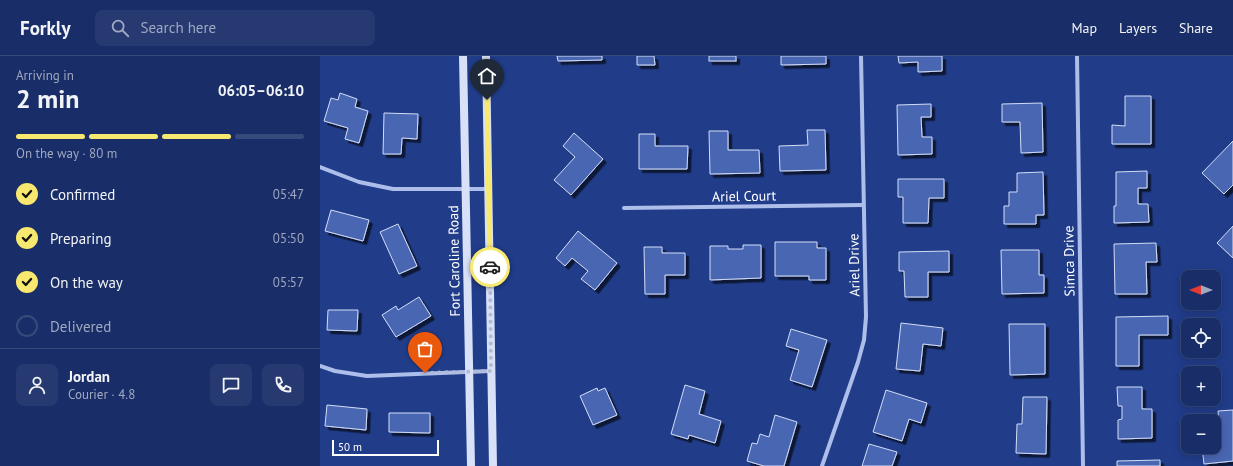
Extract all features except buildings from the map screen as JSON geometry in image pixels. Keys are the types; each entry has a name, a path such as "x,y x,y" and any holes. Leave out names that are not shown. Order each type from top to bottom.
{"street":[{"name":"Fort Caroline Road","path":"463,56 471,466"},
{"path":"486,56 493,466"},
{"name":"Ariel Drive","path":"822,466 858,362 864,340 866,317 861,56"},
{"name":"Simca Drive","path":"1077,56 1083,466"},
{"path":"320,167 359,182 393,189 488,189"},
{"name":"Ariel Court","path":"624,208 864,205"},
{"path":"320,366 335,371 367,376 491,371"}],"way so far":[{"path":"425,373 491,371 490,267"}],"route":[{"path":"487,100 490,267"}]}
